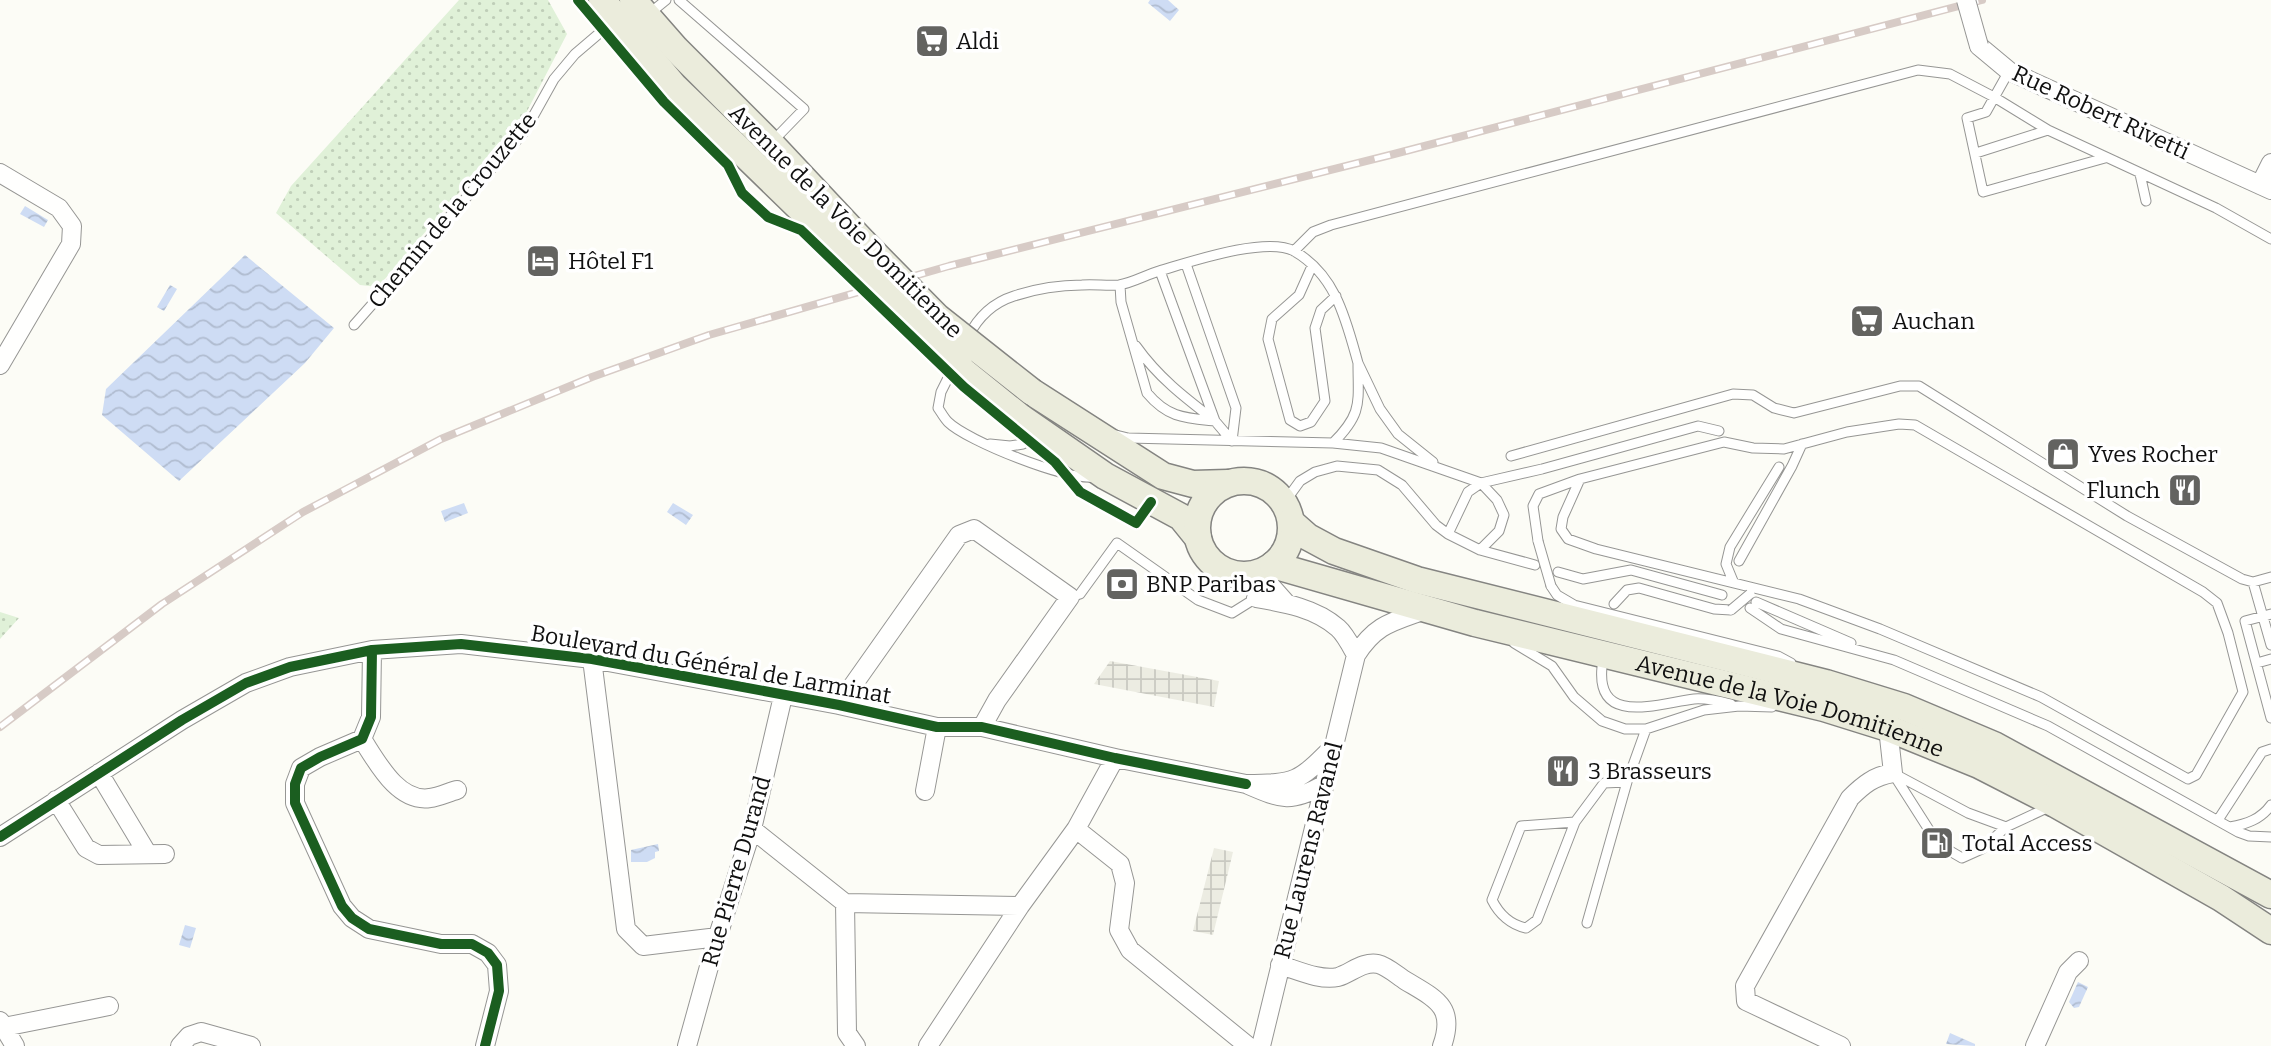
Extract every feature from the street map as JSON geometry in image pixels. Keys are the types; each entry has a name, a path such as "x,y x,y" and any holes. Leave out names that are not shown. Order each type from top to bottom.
{"main road":[{"name":"Avenue de la Voie Domitienne","path":"602,0 674,86 857,250 1032,392 1163,476 1193,484 1228,483"},
{"name":"Avenue de la Voie Domitienne","path":"639,8 771,144 857,250 964,372 1023,419 1105,476 1181,517 1198,538"},
{"path":"1244,480 1260,483 1274,491 1287,513 1287,546 1260,569 1223,570 1207,556 1198,538 1200,510 1216,489 1228,483 1244,480"},
{"name":"Avenue de la Voie Domitienne","path":"1287,513 1308,537 1334,551 1417,580 1825,695 1888,728 1979,765 2055,804 2221,898 2271,931"},
{"name":"Avenue de la Voie Domitienne","path":"1260,569 1475,623 1825,695 1904,707 1994,745 2271,895"}],"street":[{"name":"Rue Robert Rivetti","path":"1966,0 1979,46 2009,71 2265,188"},
{"path":"2265,188 2271,163"},
{"path":"0,173 59,208 72,226 71,244 0,364"},
{"path":"839,705 959,535 974,529 1070,597 997,700 982,727"},
{"path":"1260,569 1286,603"},
{"path":"1256,598 1313,611 1339,628 1356,655"},
{"name":"Rue Laurens Ravanel","path":"1261,1046 1356,655 1367,638 1383,625 1425,610"},
{"name":"Boulevard du Général de Larminat","path":"0,837 182,720 246,684 290,667 372,650 461,644 592,659 839,705 937,727 982,727 1246,785 1278,798 1293,798 1325,784"},
{"path":"372,650 371,717 362,740 301,768 295,784 295,803 342,906 352,918 369,929 441,944 472,944 493,959 497,965 499,991 485,1046"},
{"path":"592,659 626,929 643,946 718,937"},
{"name":"Rue Pierre Durand","path":"687,1046 752,829 783,696"},
{"path":"925,791 937,727"},
{"path":"1841,1046 1746,1001 1745,986 1850,798 1879,776 1893,773 1888,728"},
{"path":"362,740 391,783 418,797 429,798 457,790"},
{"name":"Boulevard du Général de Larminat","path":"1246,785 1288,783 1307,774 1334,747"},
{"path":"928,1046 1020,906 1076,829 1115,758"},
{"path":"56,800 86,848 99,855 156,853 99,773"},
{"path":"752,829 845,902 1020,906"},
{"path":"1076,829 1120,864 1125,883 1119,930 1130,950 1248,1046"},
{"path":"845,902 846,1033 856,1046"},
{"path":"2035,1046 2068,972 2079,961"},
{"path":"1280,965 1323,977 1337,977 1366,964 1379,964 1434,998 1444,1009 1448,1030 1443,1046"},
{"path":"15,1046 2,1024 109,1006"},
{"path":"184,1041 201,1032 251,1046"}],"lane":[{"path":"639,8 666,0"},
{"path":"679,0 804,109 771,144"},
{"name":"Chemin de la Crouzette","path":"354,325 525,131 554,79 575,54 602,31"},
{"path":"1294,251 1313,232 1331,225 1918,70 1950,75 1994,97 2048,130 2216,208 2271,239"},
{"path":"2009,71 1986,112 1967,118 1983,192 2105,158"},
{"path":"1976,153 2048,130"},
{"path":"2140,174 2147,201"},
{"path":"964,345 976,322 990,307 1012,296 1079,285 1120,285 1160,271 1260,245 1280,246 1294,251 1328,281 1342,306 1358,363 1380,409 1398,434 1437,466"},
{"path":"1186,264 1236,408 1232,440"},
{"path":"1312,266 1299,295 1272,319 1268,339 1290,420 1300,426 1311,422 1325,401 1315,328 1321,310 1336,296"},
{"path":"1160,271 1215,421"},
{"path":"1120,285 1121,302 1147,393 1156,404 1178,418 1215,421"},
{"path":"1130,337 1150,366 1170,386 1215,421 1232,440"},
{"path":"959,357 941,392 938,408 948,423 1006,455 1066,474 1087,478 1105,476"},
{"path":"1333,443 1349,427 1359,409 1358,363"},
{"path":"1511,456 1733,394 1753,395 1774,408 1794,413 1900,386 1919,386 2127,516 2242,579 2253,582 2271,577"},
{"path":"985,444 1023,444 1030,433 1023,419"},
{"path":"1075,422 1128,438 1333,443 1381,448 1480,483 1497,500 1504,515 1499,531 1480,550"},
{"path":"1614,604 1627,590 1639,588 1714,609 1731,610 1753,598 1840,613 2031,693 2118,738 2188,779 2196,775 2243,692 2228,633 2217,603 2203,592 1915,425 1899,424 1847,432 1784,449 1724,442 1580,479 1539,494 1533,506 1538,541 1551,586 1557,595 1574,605 1778,656 1825,695"},
{"path":"1448,534 1468,492 1480,483 1542,470 1698,426 1719,431"},
{"path":"1739,561 1802,444"},
{"path":"1287,513 1300,481 1315,472 1337,466 1378,470 1402,485 1436,525 1448,534 1480,550 1535,565"},
{"path":"1733,582 1726,564 1730,547 1779,467"},
{"path":"1580,479 1563,517 1562,529 1568,539 1596,549 1733,582 1753,598 1781,629 1894,660 2048,726 2249,836 2271,837"},
{"path":"1070,597 1080,594 1117,543 1198,600 1232,613 1256,598 1260,569"},
{"path":"1558,572 1583,579 1631,570 1717,591"},
{"path":"2253,582 2267,615 2271,645"},
{"path":"2267,615 2245,621 2271,718"},
{"path":"1475,623 1552,666 1574,697 1602,721 1625,729 1647,729 1704,710 1825,695"},
{"path":"2257,663 2271,659"},
{"path":"1602,667 1600,683 1606,695 1616,703 1636,709 1696,699 1717,700 1739,706"},
{"path":"1587,923 1627,782 1647,729"},
{"path":"2218,820 2262,752 2271,749"},
{"path":"1893,773 1968,813 2006,827"},
{"path":"1893,773 1938,844 1962,858 1982,849 2006,827 2055,804"},
{"path":"1575,822 1521,826 1492,900 1497,910 1516,926 1526,928 1537,920 1575,822 1604,783 1627,782"},
{"path":"2230,827 2247,824 2266,813 2271,805"}],"green space":[{"path":"459,0 548,0 567,34 524,117 378,287 360,285 276,213 291,186"},
{"path":"0,612 19,618 0,639"}],"shaded area":[{"path":"1110,661 1219,681 1214,707 1094,684"},
{"path":"1214,848 1233,852 1213,935 1193,931"}],"water":[{"path":"1150,0 1168,0 1179,10 1170,21 1148,3"},
{"path":"25,206 48,220 44,227 20,214"},
{"path":"245,255 334,328 305,363 179,481 102,415 106,389"},
{"path":"170,285 177,289 164,311 157,307"},
{"path":"464,503 468,513 445,522 441,511"},
{"path":"673,503 693,515 686,525 667,512"},
{"path":"658,844 659,851 655,852 655,858 647,862 631,862 631,850"},
{"path":"185,925 196,928 190,948 179,945"},
{"path":"2078,982 2088,987 2079,1007 2074,1008 2069,1002"},
{"path":"1950,1033 1975,1044 1975,1046 1946,1044"}],"railway":[{"path":"0,727 162,604 303,512 441,439 592,377 709,335 949,266 1394,154 1982,0"}],"cycle path":[{"path":"578,0 664,102 728,165 742,193 768,217 801,230 964,387 1055,462 1080,492 1136,523 1151,502"},
{"path":"0,837 182,720 246,683 290,667 372,650 461,644 592,659 839,705 937,727 982,727 1115,758 1246,784"},
{"path":"372,650 371,717 362,739 301,768 295,784 295,803 342,906 352,918 369,929 441,944 472,944 488,953 497,965 499,991 485,1046"}],"place":[{"name":"Aldi","path":"932,41"},
{"name":"Hôtel F1","path":"543,261"},
{"name":"Auchan","path":"1867,321"},
{"name":"Yves Rocher","path":"2063,454"},
{"name":"Flunch","path":"2185,490"},
{"name":"BNP Paribas","path":"1122,584"},
{"name":"3 Brasseurs","path":"1563,771"},
{"name":"Total Access","path":"1937,843"}]}
